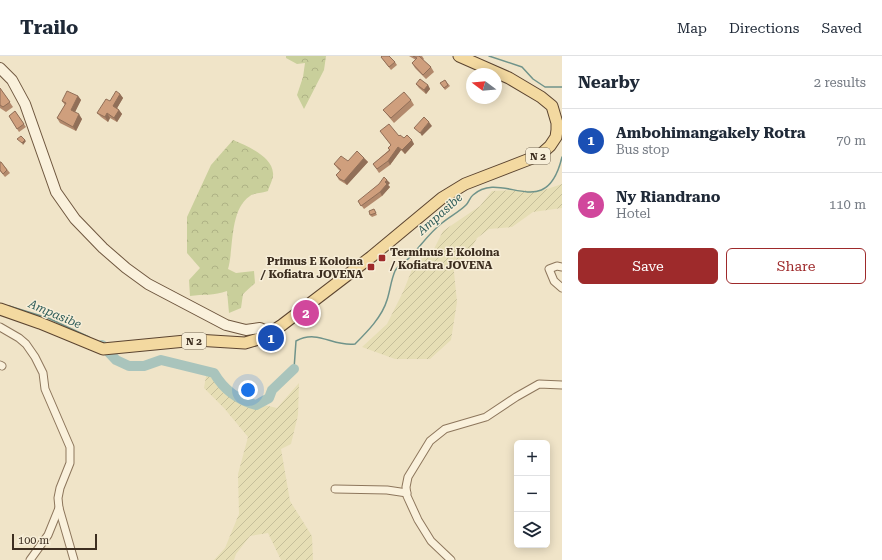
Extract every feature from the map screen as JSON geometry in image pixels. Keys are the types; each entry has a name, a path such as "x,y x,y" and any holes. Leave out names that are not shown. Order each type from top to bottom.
{"main road":[{"name":"N 2","path":"0,309 40,322 103,349 196,340 245,343 254,342 271,333 371,258 442,198 465,184 540,156 550,146 556,137 557,130 557,123 552,106 541,97 509,78 459,56"}],"street":[{"path":"0,68 12,80 25,104 56,192 75,219 103,248 126,268 148,284 226,324 246,330 260,328 271,333"},
{"path":"562,267 557,266 549,269 554,280 562,288"},
{"path":"0,327 19,338 26,344 35,357 43,373 45,388 70,447 70,463 60,488 59,508 74,560"},
{"path":"451,560 431,541 418,520 407,493 408,477 430,441 445,429 486,417 516,396 539,384 562,385"},
{"path":"335,489 387,490 407,493"},
{"path":"30,560 48,535 59,508"}],"shaded area":[{"path":"562,184 562,208 533,212 512,227 489,229 477,238 467,256 453,262 457,302 451,340 430,359 395,359 362,347 387,324 403,292 415,262 432,253 443,231 480,206 492,191 541,191"},
{"path":"207,370 251,402 277,408 299,383 298,415 291,444 281,449 290,501 312,536 313,560 281,560 268,533 250,536 236,554 234,560 214,560 225,548 239,514 238,474 248,437 224,408 204,388"}],"green space":[{"path":"286,56 326,56 324,70 304,109 297,95 303,77 305,63 297,64 286,58"},
{"path":"233,140 258,152 264,157 272,167 273,175 268,191 254,194 243,202 235,220 228,269 236,273 254,271 255,283 243,294 241,308 229,313 227,291 222,293 190,296 189,280 200,268 187,253 187,217 211,165"}],"building":[{"path":"389,56 395,62 389,67 381,57"},
{"path":"413,56 419,56 431,67 423,75 412,63 417,58"},
{"path":"420,79 428,85 424,90 416,84"},
{"path":"445,80 448,85 444,88 440,83"},
{"path":"0,88 10,102 3,107 0,105"},
{"path":"67,91 78,96 71,110 79,114 73,127 57,118 66,103 62,101"},
{"path":"116,91 120,94 113,106 119,110 114,118 107,113 105,117 97,113 106,99 110,101"},
{"path":"404,92 411,100 391,118 383,110"},
{"path":"15,111 24,124 17,129 9,116"},
{"path":"424,117 429,122 420,133 414,128"},
{"path":"389,124 399,136 400,135 404,138 407,135 412,140 402,150 398,147 388,161 377,169 373,164 390,150 388,148 391,145 380,131"},
{"path":"21,136 25,140 22,143 17,139"},
{"path":"357,151 364,158 344,181 340,179 336,175 341,170 334,164 341,156 348,161"},
{"path":"0,162 7,170 3,174 0,170"},
{"path":"384,177 387,180 385,182 387,184 380,192 361,206 358,201 379,184"},
{"path":"374,209 376,213 370,215 369,211"}],"waterway":[{"name":"Ampasibe","path":"489,56 522,67 533,79 545,87 562,87"},
{"name":"Ampasibe","path":"294,369 296,341 304,338 319,337 340,343 355,344 382,312 396,269 408,259 437,227 466,205 473,195 484,188 497,187 534,192 545,188 555,177 562,157"},
{"name":"Ampasibe","path":"9,306 48,318 89,337"},
{"path":"102,345 116,360 129,366 144,366 161,360 214,373 232,394 256,405 269,398 272,390 294,369"}],"place":[{"name":"Terminus E Koloina / Kofiatra JOVENA","path":"382,258"},
{"name":"Primus E Koloina / Kofiatra JOVENA","path":"371,267"},
{"name":"Ny Riandrano","path":"306,313"},
{"name":"Ambohimangakely Rotra","path":"271,338"}]}
